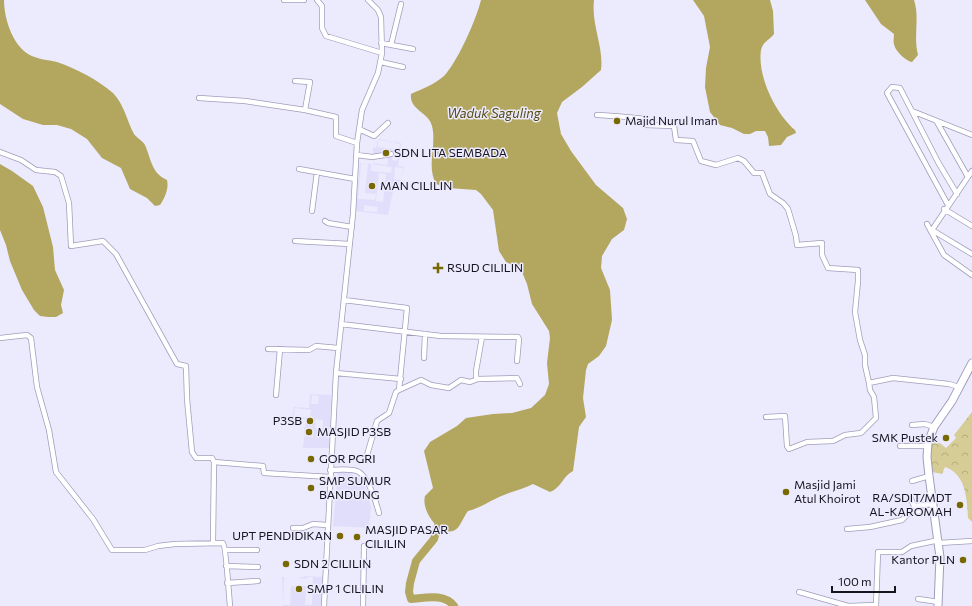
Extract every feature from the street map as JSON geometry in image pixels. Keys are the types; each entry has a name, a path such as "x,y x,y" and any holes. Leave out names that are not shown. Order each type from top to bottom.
{"main road":[{"path":"938,604 940,564 939,541 929,476 928,446 934,427 952,401 972,363"}],"street":[{"path":"284,0 304,0"},
{"path":"317,0 322,6 322,28 326,36 382,53"},
{"path":"324,606 336,373 352,227 357,143 362,110 376,80 382,53 381,17 378,10 368,0"},
{"path":"391,45 401,4"},
{"path":"381,44 413,49"},
{"path":"381,62 403,67"},
{"path":"295,81 310,82 304,110"},
{"path":"957,194 900,88 892,87 887,93 946,207 972,226"},
{"path":"199,98 245,101 304,110 336,117 336,136 357,143"},
{"path":"912,111 972,135"},
{"path":"597,115 642,118 644,119 645,125 674,126 676,140 693,141 702,160 716,164 738,158 744,161 754,173 762,173 770,194 784,203 788,209 796,236 797,245 822,243 822,255 828,268 858,270 859,280 855,312 860,340 865,355 865,365 870,390 874,397 876,418 861,432 846,435 833,441 807,442 789,449 787,446 785,416 766,417"},
{"path":"937,122 968,177"},
{"path":"359,129 374,136 388,123"},
{"path":"0,152 21,160 36,170 55,172 61,176 69,203 72,247 87,245 101,240 116,254 173,358 177,364 186,366 187,399 192,452 198,458 212,458 214,462 213,542"},
{"path":"357,155 372,157 391,154"},
{"path":"299,169 355,179"},
{"path":"932,230 946,207 957,194 972,171"},
{"path":"312,211 318,172"},
{"path":"325,221 328,223 352,227"},
{"path":"927,224 932,230 944,255 972,274"},
{"path":"932,230 972,254"},
{"path":"295,241 350,244"},
{"path":"344,300 407,307 399,390"},
{"path":"341,324 426,334 482,337 507,336 519,338 517,361"},
{"path":"424,358 426,334"},
{"path":"0,336 27,335 31,338 36,381 49,430 56,472 93,520 112,550 145,550 158,546 213,542 223,543 226,550 227,582 230,606"},
{"path":"476,379 482,337"},
{"path":"268,348 309,350 316,346 338,348"},
{"path":"276,395 280,349"},
{"path":"336,373 401,379"},
{"path":"367,455 377,421 389,413 396,392 420,380 427,384 449,388 461,380 470,382 476,379 516,378 519,379 520,384"},
{"path":"869,383 893,378 949,384 959,387"},
{"path":"912,425 926,424 934,427"},
{"path":"900,446 928,446"},
{"path":"214,462 264,466 264,473 330,477"},
{"path":"330,470 352,470 360,472 372,491 379,513"},
{"path":"912,481 929,476"},
{"path":"911,499 914,506 933,507"},
{"path":"847,529 870,527 903,519 910,512 933,507"},
{"path":"885,517 885,523"},
{"path":"293,528 303,528 313,524 327,525"},
{"path":"799,592 848,606 876,606 878,552 902,552 911,546 939,541 972,541"},
{"path":"363,606 364,546"},
{"path":"226,550 257,550"},
{"path":"226,566 258,566"},
{"path":"227,582 258,581"},
{"path":"918,600 938,604"}],"shaded area":[{"path":"378,139 401,143 398,166 404,167 402,178 403,168 395,167 394,179 402,180 402,182 395,182 388,215 355,211 360,163 358,199 375,200 376,194 365,193 368,164 362,163 373,164 373,163 373,147 376,148","holes":["378,140 394,142 393,149 378,147","394,143 400,144 397,161 392,160","374,157 388,159 387,165 373,163","371,164 392,167 391,173 371,171","379,173 386,174 383,202 376,201","364,205 378,207 377,212 364,211"]},
{"name":"P3SB","path":"310,394 331,395 329,448 303,448 304,436 313,437 313,428 305,428 306,419 292,418 294,407 309,408","holes":["312,395 319,396 318,404 311,404","295,408 311,410 310,418 294,416","316,419 323,420 323,428 315,428"]},
{"path":"338,472 352,472 353,475 359,478 365,487 371,507 369,528 333,526"},
{"name":"SMP 1 CILILIN","path":"307,576 323,577 321,606 283,606 282,577 284,577 283,605 290,605 291,586 306,586 305,605 312,605 313,577 307,577 307,579 298,578"}],"green space":[{"path":"972,412 972,522 968,518 964,488 957,475 952,470 945,467 942,474 932,472 930,444 933,440 936,440 946,448 956,438 954,435"}],"water":[{"path":"0,0 4,0 7,22 13,37 22,50 35,57 57,62 80,71 94,79 117,97 123,107 134,134 145,145 152,165 162,177 167,180 166,193 160,205 155,206 147,198 130,189 121,168 102,158 87,139 71,129 57,125 43,125 23,119 0,104"},
{"name":"Waduk Saguling","path":"481,0 594,0 594,18 601,52 601,70 562,102 557,113 561,134 571,151 596,185 623,208 627,219 624,230 612,239 602,256 601,268 610,290 612,320 606,346 599,356 588,364 586,370 583,398 586,417 579,427 573,471 557,488 550,492 533,484 468,511 458,528 453,531 447,531 436,525 432,520 428,514 424,502 425,496 433,488 424,451 430,442 457,426 466,418 512,413 531,408 545,395 549,384 547,363 550,338 549,331 532,304 522,272 519,268 506,262 499,251 493,210 481,194 476,190 448,188 436,184 432,170 432,126 427,117 413,104 411,99 411,94 444,76 455,61 466,40"},
{"path":"693,0 770,0 773,11 774,34 765,43 761,50 762,71 769,94 775,105 796,133 787,137 781,145 769,146 768,137 765,131 756,131 750,134 744,134 732,128 720,125 710,112 705,87 706,68 710,47 704,16"},
{"path":"865,0 914,0 916,7 916,41 918,55 912,62 907,60 899,53 895,47 894,34 881,24"},
{"path":"0,164 33,186 43,207 53,247 55,270 64,290 61,305 63,313 56,317 40,316 34,310 22,290 10,261 0,230"}],"waterway":[{"path":"441,515 434,539 416,561 409,592 411,599 434,597 445,599 454,606"}],"place":[{"name":"Majid Nurul Iman","path":"617,121"},
{"name":"SDN LITA SEMBADA","path":"386,153"},
{"name":"MAN CILILIN","path":"372,186"},
{"name":"RSUD CILILIN","path":"438,268"},
{"name":"P3SB","path":"310,421"},
{"name":"MASJID P3SB","path":"309,432"},
{"name":"SMK Pustek","path":"946,438"},
{"name":"GOR PGRI","path":"311,459"},
{"name":"SMP SUMUR BANDUNG","path":"311,488"},
{"name":"Masjid Jami Atul Khoirot","path":"786,492"},
{"name":"RA/SDIT/MDT AL-KAROMAH","path":"960,505"},
{"name":"UPT PENDIDIKAN","path":"340,536"},
{"name":"MASJID PASAR CILILIN","path":"357,537"},
{"name":"Kantor PLN","path":"963,560"},
{"name":"SDN 2 CILILIN","path":"286,564"},
{"name":"SMP 1 CILILIN","path":"299,589"}]}
